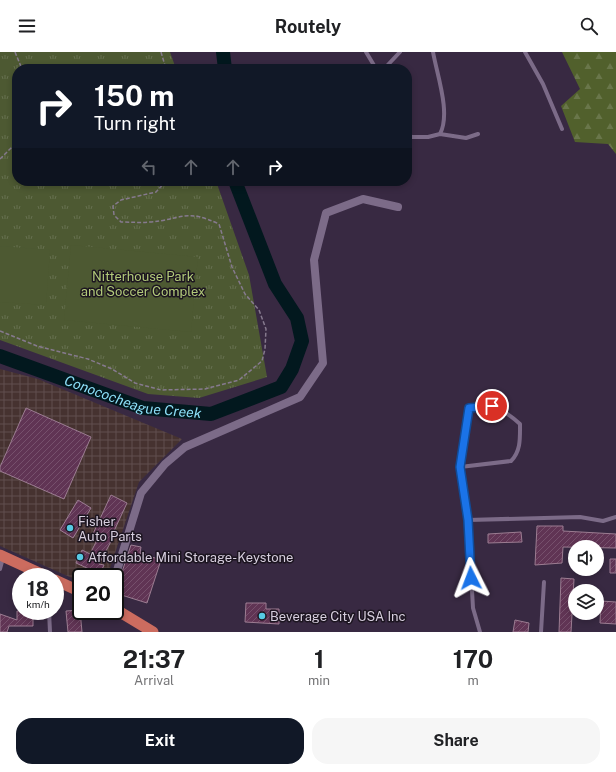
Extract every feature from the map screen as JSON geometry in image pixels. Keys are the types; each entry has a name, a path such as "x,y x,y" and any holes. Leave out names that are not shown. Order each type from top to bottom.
{"highway":[{"path":"2,556 28,568"},
{"path":"124,615 153,632"},
{"path":"138,622 144,632"}],"street":[{"path":"118,568 141,493 164,464 185,448 300,397 323,363 314,260 326,213 364,199 398,207"}],"lane":[{"path":"366,52 373,64"},
{"path":"389,64 400,52"},
{"path":"433,52 445,112 443,128 440,134"},
{"path":"525,52 543,84 562,129"},
{"path":"412,137 428,137 440,134 466,138 478,134"},
{"path":"460,467 511,461 516,456 520,444 520,424 507,413 492,406 469,408 460,467 468,520 473,608 480,632"},
{"path":"468,520 580,517 603,521 616,517"},
{"path":"0,569 2,556"},
{"path":"541,632 544,582"},
{"path":"49,620 50,632"}],"path":[{"path":"15,52 20,64"},
{"path":"161,52 165,64"},
{"path":"0,160 12,147"},
{"path":"0,331 37,346 88,359 112,369 135,383 161,390 205,389 238,380 262,361 265,349 266,329 259,310 245,294 232,267 218,224 205,217 186,215 150,222 121,222 114,215 114,206 121,200 156,192 161,186"}],"shaded area":[{"path":"0,369 38,379 182,439 139,482 110,568 72,568 72,578 64,574 64,568 50,568 0,546"}],"green space":[{"name":"Nitterhouse Park and Soccer Complex","path":"0,52 170,52 174,64 12,64 12,186 218,186 249,275 267,377 199,398 148,394 0,340"},
{"path":"562,52 616,52 616,154 608,144 575,142 561,106 580,89"},
{"path":"71,245 198,257 191,332 64,320"},
{"path":"0,246 50,250 46,305 0,302"}],"building":[{"path":"26,408 91,437 64,499 0,471 0,467"},
{"path":"111,495 127,503 114,531 116,532 99,564 104,565 103,568 87,568 76,563 82,550 90,554 98,538 92,536"},
{"path":"78,500 91,508 73,538 60,530"},
{"path":"537,526 563,526 563,531 616,534 616,548 604,548 604,540 568,540 568,547 563,547 562,563 535,565"},
{"path":"521,532 522,542 488,543 488,534"},
{"path":"131,545 141,547 140,553 161,560 147,603 124,596 123,568"},
{"path":"610,559 616,559 616,573 610,573"},
{"path":"561,578 574,579 574,584 568,584 568,620 572,620 571,632 559,632"},
{"path":"604,601 616,602 616,624 600,623 600,620 604,620"},
{"name":"Beverage City USA Inc","path":"246,603 266,603 266,609 279,609 279,624 245,622"},
{"path":"66,611 72,611 72,620 81,620 82,632 68,632"},
{"path":"0,614 12,618 12,620 33,620 33,626 9,626 7,632 0,632"},
{"path":"515,620 529,623 528,632 513,632"}],"waterway":[{"name":"Conococheague Creek","path":"223,52 224,64"},
{"name":"Conococheague Creek","path":"0,356 143,408 211,414 281,387 292,369 302,341 297,318 275,284 237,186"}],"place":[{"name":"Fisher Auto Parts","path":"70,528"},
{"name":"Affordable Mini Storage-Keystone","path":"80,557"},
{"name":"Beverage City USA Inc","path":"262,616"}],"route":[{"path":"471,578 468,520 460,467 469,408 492,406"}]}
